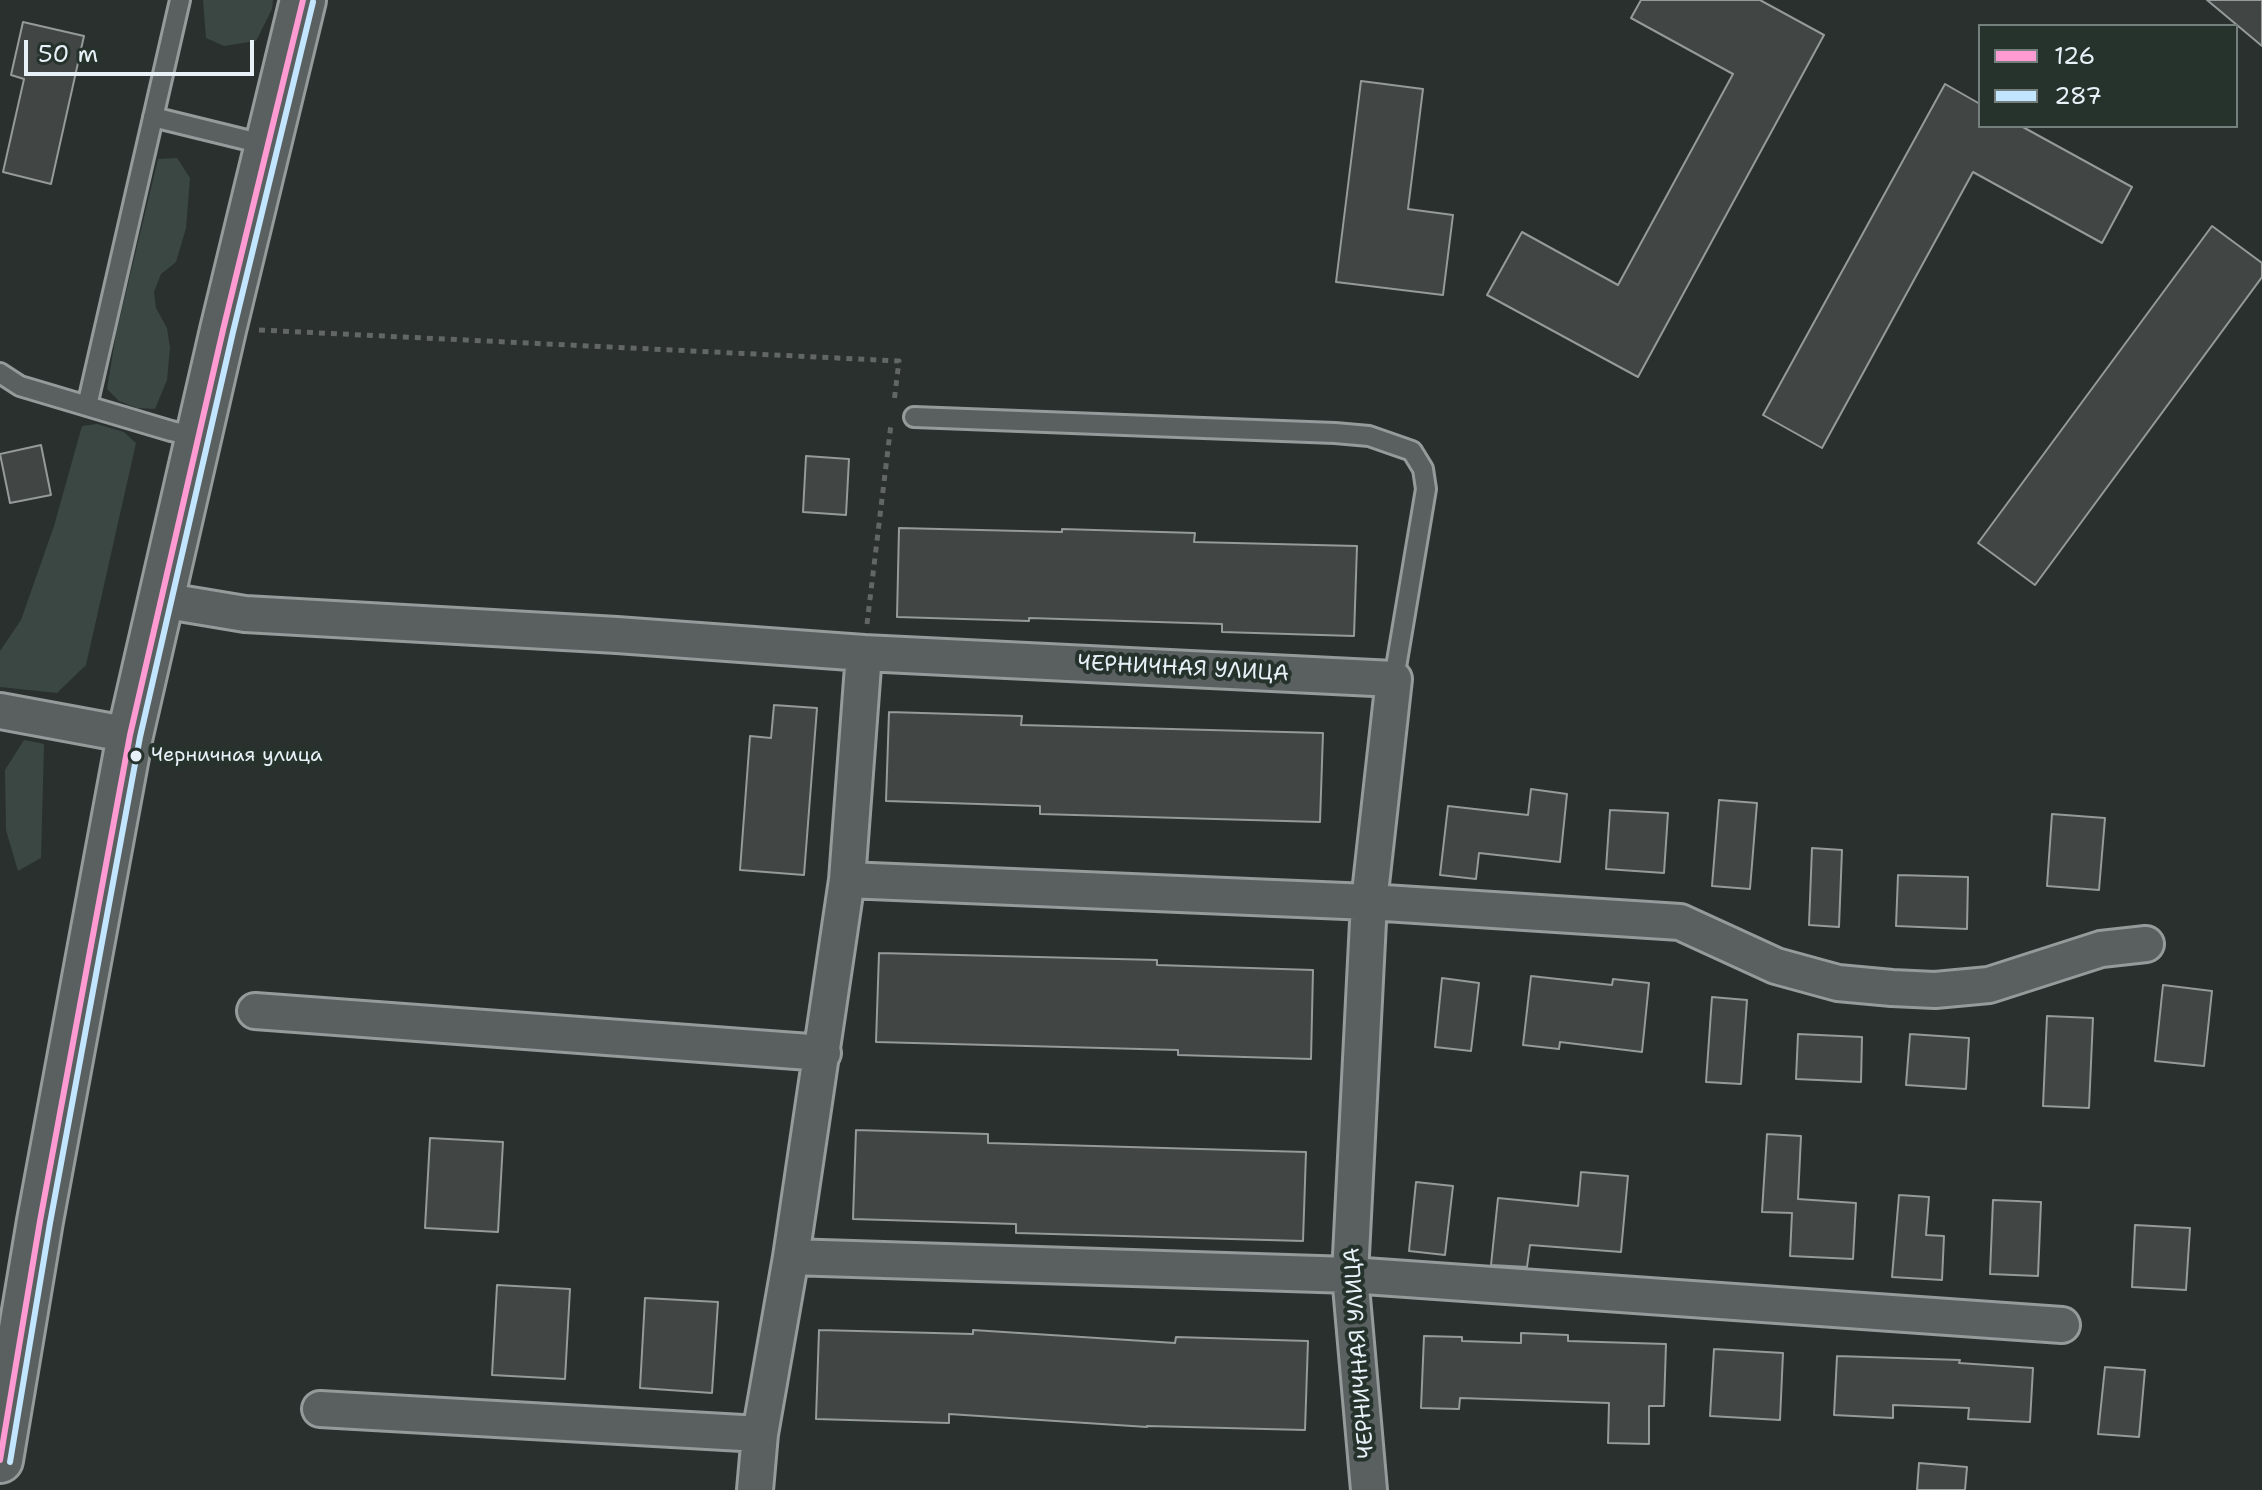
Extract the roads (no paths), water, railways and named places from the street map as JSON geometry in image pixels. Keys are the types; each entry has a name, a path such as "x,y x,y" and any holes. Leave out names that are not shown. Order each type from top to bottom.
{"main road":[{"path":"0,1460 40,1221 130,735 303,0"}],"street":[{"name":"ЧЕРНИЧНАЯ УЛИЦА","path":"161,600 245,614 601,634 864,653 1394,679 1369,902 1350,1275 1369,1490"},
{"path":"755,1490 760,1434 791,1257 847,880 864,653"},
{"path":"0,711 130,735"},
{"path":"847,880 1369,902 1680,922 1776,966 1838,983 1892,988 1935,990 1989,985 2101,949 2146,944"},
{"path":"255,1011 823,1053"},
{"path":"791,1257 1350,1275 2062,1325"},
{"path":"320,1409 760,1434"}],"lane":[{"path":"87,406 180,0"},
{"path":"153,117 267,145"},
{"path":"0,373 20,386 198,437"},
{"path":"914,417 1335,433 1369,436 1412,451 1423,469 1426,489 1394,679"}],"place":[{"name":"Черничная улица","path":"136,756"}]}
